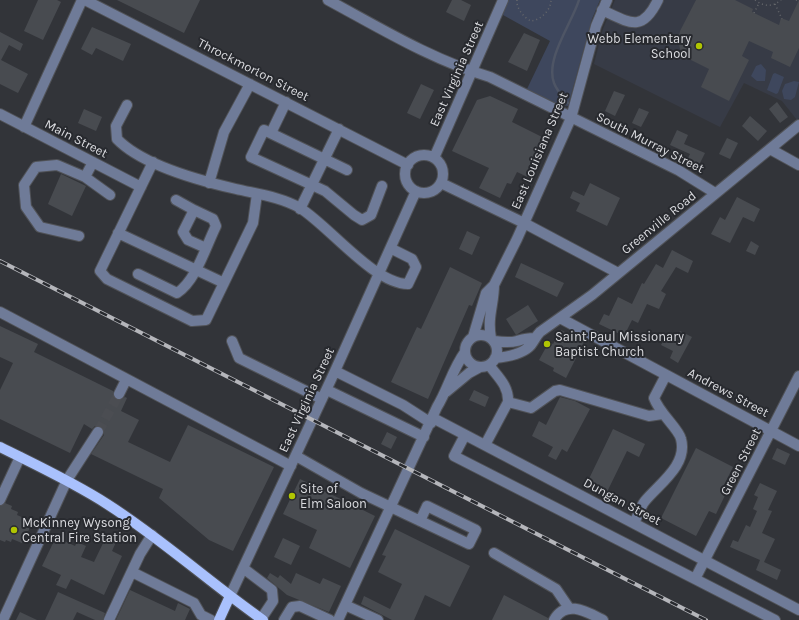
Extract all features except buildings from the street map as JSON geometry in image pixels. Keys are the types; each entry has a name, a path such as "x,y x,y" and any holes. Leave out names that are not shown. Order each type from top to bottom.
{"main road":[{"path":"0,447 67,480 108,504 152,535 262,619"},
{"name":"East Virginia Street","path":"219,620 230,596"}],"street":[{"path":"24,127 82,0"},
{"name":"Throckmorton Street","path":"85,0 408,165"},
{"name":"South Murray Street","path":"328,0 399,38 460,68 490,77 678,170 716,193"},
{"name":"East Virginia Street","path":"434,158 503,0"},
{"name":"East Louisiana Street","path":"473,337 483,300 494,285 524,223 571,118 602,10 607,0"},
{"path":"602,10 627,21 639,22 648,18 658,0"},
{"path":"210,183 224,132 250,84"},
{"path":"271,133 286,102"},
{"path":"127,105 116,126 116,139 124,146 153,162 210,183 280,200 300,209 380,274 400,284 408,284 416,267 412,259 392,249"},
{"name":"Main Street","path":"0,114 141,187"},
{"name":"Greenville Road","path":"488,363 508,357 529,347 534,338 618,273 799,124"},
{"path":"300,209 324,157 339,129"},
{"path":"347,170 324,157 264,130 251,157 325,191 362,220 370,215 382,186"},
{"path":"770,149 799,165"},
{"path":"425,155 434,158 441,165 443,170 441,183 432,191 426,193 416,191 407,181 406,175 408,165 413,159 419,156 425,155"},
{"path":"85,177 93,162"},
{"path":"153,162 100,271 107,279 192,321 206,320 253,223 257,194"},
{"path":"79,236 40,227 26,207 24,185 36,166 57,165 85,177 110,194"},
{"path":"441,183 524,223 618,273"},
{"name":"East Virginia Street","path":"230,596 392,249 416,191"},
{"path":"138,274 177,293 186,287 195,270 216,226 213,219 176,200"},
{"path":"194,210 183,232 188,240 206,248"},
{"path":"118,233 224,283"},
{"name":"East Louisiana Street","path":"492,340 489,314 494,294 494,285"},
{"path":"0,312 291,466"},
{"name":"Andrews Street","path":"560,318 799,446"},
{"path":"338,620 446,392 447,383 455,366 466,352 467,344 473,337 482,335 492,340 497,349 488,363 469,373 446,392"},
{"name":"Greenville Road","path":"492,340 507,342 524,337 534,338"},
{"path":"232,341 239,358 322,399"},
{"path":"466,352 472,364 488,363"},
{"path":"485,445 508,402 509,393 488,363"},
{"name":"Dungan Street","path":"335,371 485,445 799,610"},
{"path":"634,523 644,502 670,476 682,448 681,438 662,414 654,398 666,375"},
{"name":"Green Street","path":"695,579 799,376"},
{"path":"119,394 126,380"},
{"path":"327,390 424,437"},
{"path":"508,402 531,408 555,391 560,390 649,416 662,414"},
{"path":"3,620 67,480 98,432"},
{"path":"465,435 454,456 775,620"},
{"path":"296,456 361,493 391,507 420,521 469,544 476,530 427,506 420,521"},
{"path":"0,500 20,457"},
{"path":"109,620 152,535"},
{"path":"494,553 556,589 569,608"},
{"path":"243,568 272,590 273,601 262,619"},
{"path":"132,572 194,603 201,615 210,620"},
{"path":"345,605 376,620"},
{"path":"284,620 292,607 300,606 330,620"},
{"path":"554,620 569,608 582,609 603,620"}],"path":[{"path":"517,0 523,15 531,21 538,20 542,17 549,8 551,0"},
{"path":"756,0 767,6 775,4 781,0"},
{"path":"754,14 759,3"},
{"path":"775,4 782,19"}],"shaded area":[{"path":"506,0 600,0 592,19 568,106 557,104 527,89 550,41 503,15"},
{"name":"Webb Elementary School","path":"615,0 799,0 799,118 797,120 782,101 744,83 720,127 594,64 603,29"},
{"path":"761,64 766,70 765,81 757,81 751,76 756,66"},
{"path":"775,73 784,77 778,93 776,94 767,90 773,74"},
{"path":"794,81 799,82 795,97 791,100 784,99 782,91 785,84"}],"waterway":[{"path":"568,103 558,91 554,83 552,73 553,63 560,41 579,0"}],"tunnel":[{"path":"98,432 119,394"}],"railway":[{"path":"0,261 706,620"}],"place":[{"name":"Webb Elementary School","path":"699,46"},
{"name":"Saint Paul Missionary Baptist Church","path":"547,344"},
{"name":"Site of Elm Saloon","path":"292,496"},
{"name":"McKinney Wysong Central Fire Station","path":"14,530"}]}
